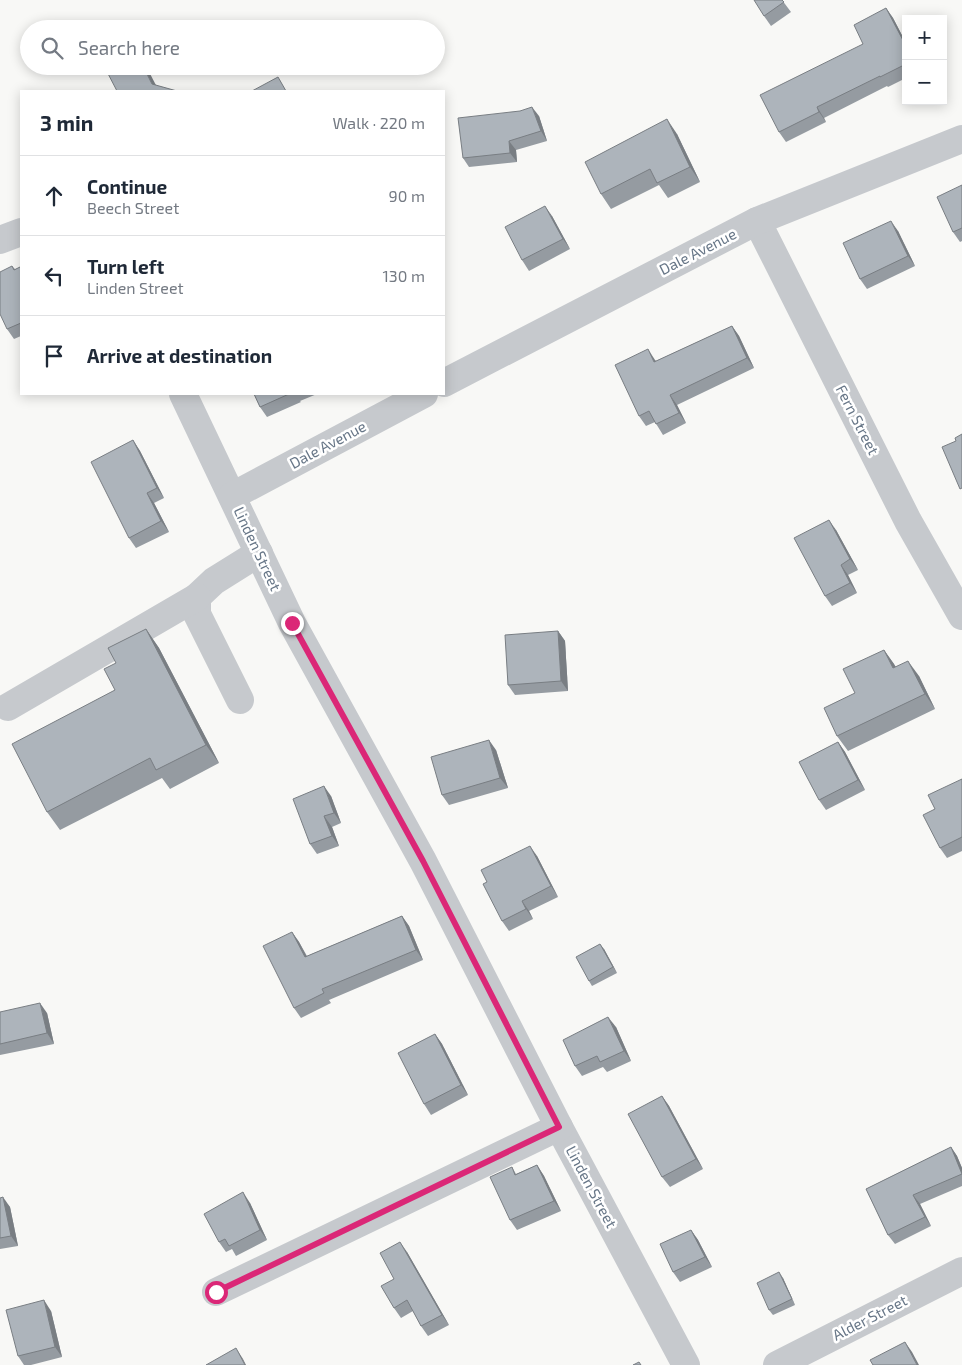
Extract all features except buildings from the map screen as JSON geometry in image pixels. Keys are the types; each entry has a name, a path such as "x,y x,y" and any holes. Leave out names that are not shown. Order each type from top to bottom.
{"street":[{"name":"Dale Avenue","path":"445,383 757,221 962,139"},
{"name":"Fern Street","path":"757,221 908,521 962,616"},
{"path":"0,240 20,232"},
{"name":"Linden Street","path":"183,395 292,623 423,861 559,1127 686,1365"},
{"name":"Dale Avenue","path":"232,496 422,395"},
{"path":"8,707 197,597 214,581 259,553"},
{"path":"197,597 197,614 240,700"},
{"path":"216,1292 559,1127"},
{"name":"Alder Street","path":"778,1365 962,1271"}],"route":[{"path":"216,1292 559,1127 423,861 292,623"}]}
